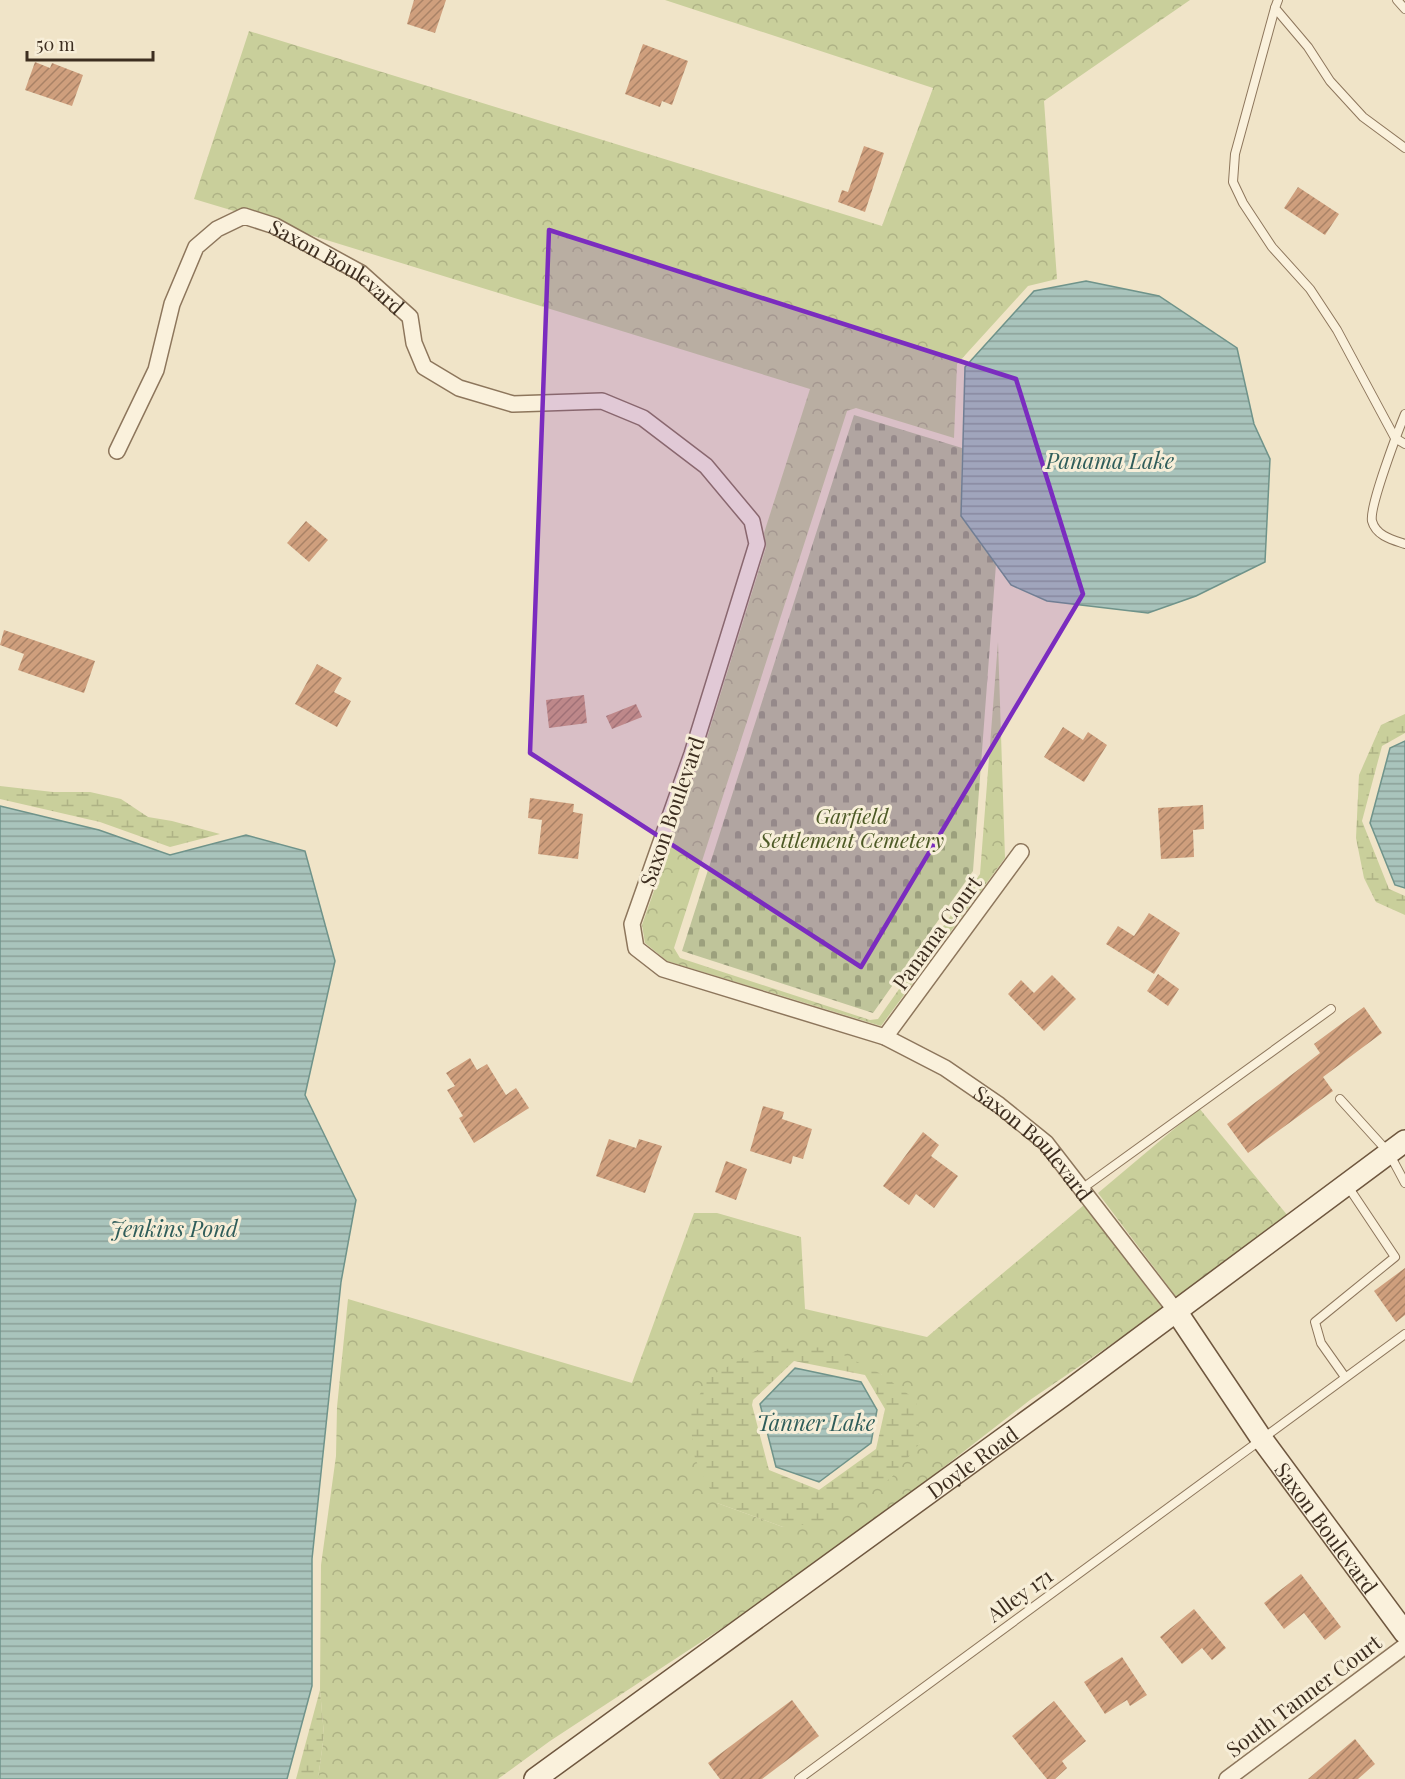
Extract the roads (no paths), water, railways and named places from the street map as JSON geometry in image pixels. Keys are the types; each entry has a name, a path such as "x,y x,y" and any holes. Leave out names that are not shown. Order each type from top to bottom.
{"main road":[{"name":"Doyle Road","path":"538,1778 1397,1147"},
{"name":"Saxon Boulevard","path":"1176,1311 1261,1438 1405,1633"}],"street":[{"name":"Saxon Boulevard","path":"117,451 156,370 172,304 196,247 217,229 244,216 275,226 361,273 410,317 414,343 424,368 459,388 513,404 602,401 644,418 706,466 752,521 757,544 692,754 632,924 636,948 663,969 885,1038 945,1068 999,1105 1046,1143 1176,1311"},
{"name":"Panama Court","path":"885,1038 1021,852"},
{"name":"South Tanner Court","path":"1227,1779 1405,1646"}],"lane":[{"path":"1396,0 1405,9"},
{"path":"1276,4 1330,81 1364,117 1405,148"},
{"path":"1276,4 1235,154 1233,182 1243,203 1272,247 1310,289 1337,330 1395,438 1405,444"},
{"path":"1405,414 1374,501 1372,521 1378,532 1405,544"},
{"path":"1083,1188 1331,1010"},
{"path":"1340,1099 1367,1132 1397,1147 1405,1183"},
{"path":"1345,1377 1321,1343 1315,1322 1395,1257 1347,1184"},
{"name":"Alley 171","path":"799,1779 1405,1334"}],"water":[{"name":"Panama Lake","path":"1086,281 1159,296 1237,348 1254,424 1270,459 1265,562 1196,596 1148,613 1047,601 1011,585 961,516 965,367 1034,291"},
{"path":"1405,741 1405,888 1395,885 1370,823 1390,748"},
{"name":"Jenkins Pond","path":"0,806 99,830 170,855 246,835 305,851 335,961 305,1095 356,1200 341,1282 312,1559 312,1686 287,1779 0,1779"},
{"name":"Tanner Lake","path":"795,1368 861,1382 877,1410 871,1443 819,1482 776,1467 760,1404"}],"park label":[{"name":"Garfield Settlement Cemetery","path":"852,827"}]}
